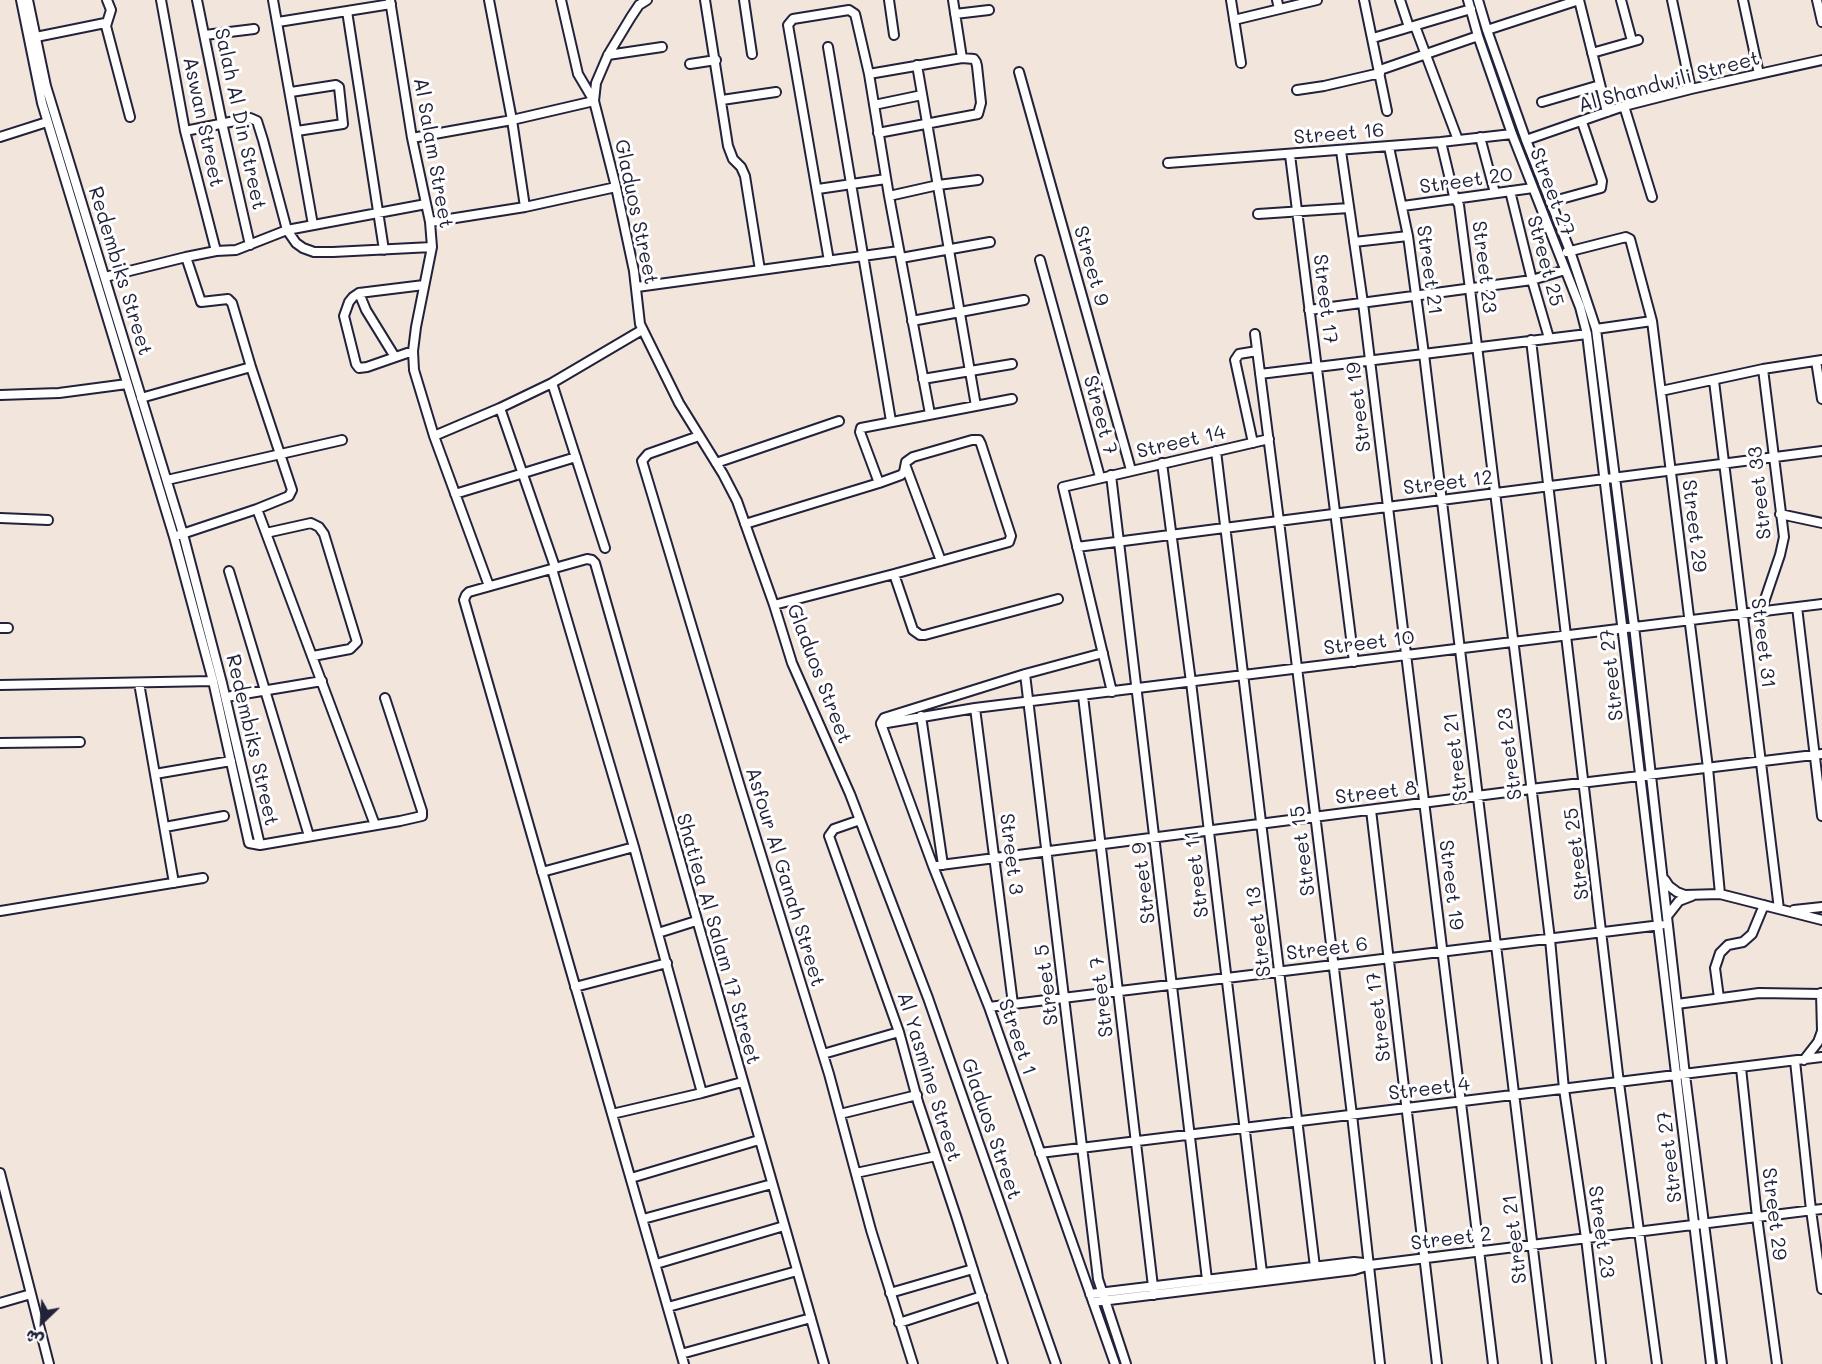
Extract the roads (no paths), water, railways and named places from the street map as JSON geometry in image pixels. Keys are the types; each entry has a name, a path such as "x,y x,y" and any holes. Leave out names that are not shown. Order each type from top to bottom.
{"street":[{"name":"Redembiks Street","path":"21,0 47,122 127,384 179,536 226,697 260,844 250,844 247,838 231,761 179,536 167,480 45,86 28,0"},
{"path":"107,0 111,10 105,23 130,117"},
{"name":"Aswan Street","path":"161,0 185,131 216,251"},
{"name":"Salah Al Din Street","path":"197,0 250,245"},
{"path":"273,0 313,225"},
{"path":"489,0 512,120 525,207"},
{"name":"Gladuos Street","path":"561,0 578,74 594,101 616,187 637,287 638,313 642,330 674,395 737,501 792,663 860,820 928,998 1056,1364"},
{"path":"412,138 512,120 594,101 596,83 608,55 631,17 645,0"},
{"path":"705,0 730,153 741,166 745,176 760,270"},
{"path":"744,0 752,54"},
{"path":"889,0 894,35"},
{"path":"953,0 962,58"},
{"path":"1231,0 1241,63"},
{"path":"1277,0 1279,9"},
{"path":"1234,20 1317,0"},
{"path":"1364,0 1387,111"},
{"path":"1401,0 1426,55 1458,140"},
{"name":"Street 27","path":"1468,0 1512,134 1580,307 1587,334 1659,926 1704,1223 1722,1364"},
{"name":"Street 27","path":"1478,0 1526,140 1570,251 1596,329 1664,879 1695,1225 1711,1364"},
{"path":"1487,30 1579,0 1607,112"},
{"path":"1592,53 1635,41 1621,0"},
{"path":"1672,0 1690,89"},
{"path":"1743,0 1760,74"},
{"path":"1817,0 1822,22"},
{"path":"278,22 390,2"},
{"name":"Al Salam Street","path":"390,2 412,138 430,222 432,247 413,351 414,370 434,436 489,586"},
{"path":"1373,38 1471,9"},
{"path":"829,261 788,30 789,22 793,19 845,10 852,11 856,18 869,74 889,196 930,414"},
{"path":"955,14 989,10"},
{"path":"347,11 384,250"},
{"path":"36,37 105,23"},
{"path":"205,35 254,29"},
{"path":"1297,90 1324,86 1380,72 1478,36"},
{"path":"608,55 662,47"},
{"path":"828,47 891,421"},
{"path":"869,74 962,58 974,59 976,62 980,112 973,116 878,133"},
{"path":"690,64 716,60"},
{"name":"Al Shandwili Street","path":"1526,140 1624,106 1822,60"},
{"path":"917,65 976,406"},
{"name":"Street 9","path":"1019,72 1131,470"},
{"path":"291,92 336,85 339,87 343,124 297,131"},
{"path":"1542,102 1600,85"},
{"path":"722,100 776,92"},
{"path":"874,105 922,96"},
{"path":"1624,106 1652,197"},
{"path":"185,131 250,118 257,121 287,230 296,243 303,248 314,252 432,247"},
{"path":"0,137 47,122"},
{"path":"1550,202 1601,188 1602,181 1582,122"},
{"name":"Street 16","path":"1168,164 1389,147 1512,134"},
{"path":"1480,137 1496,193"},
{"name":"Street 23","path":"1441,142 1459,205 1470,289 1550,939 1564,1089 1586,1238 1601,1364"},
{"name":"Street 21","path":"1389,147 1403,206 1417,296 1547,1364"},
{"name":"Street 19","path":"1341,151 1363,303 1493,1364"},
{"name":"Street 17","path":"1290,155 1354,662"},
{"path":"818,189 886,179"},
{"path":"889,196 938,185 978,180"},
{"path":"430,222 525,207 616,187"},
{"name":"Street 20","path":"1403,206 1533,188"},
{"name":"Street 25","path":"1510,191 1549,338"},
{"path":"105,277 186,257 236,250 287,230 426,204"},
{"path":"1258,214 1349,208"},
{"path":"1354,242 1408,236"},
{"name":"Street 29","path":"1559,254 1626,237 1630,239 1652,321 1708,768 1720,894"},
{"path":"84,242 94,239"},
{"path":"637,287 864,256 950,249 990,242"},
{"path":"179,536 257,509 289,496 292,492 232,303 228,299 201,302 186,257"},
{"name":"Street 7","path":"1040,260 1100,477 1063,487 1112,692"},
{"path":"1310,310 1532,280 1565,270"},
{"path":"413,351 362,368 357,366 344,316 349,302 359,293 424,285"},
{"path":"359,293 366,310 395,357"},
{"path":"912,321 1024,300"},
{"path":"1596,329 1652,321"},
{"path":"434,436 552,383 642,330"},
{"name":"Street 15","path":"1255,334 1334,965 1380,1364"},
{"path":"1260,374 1587,334"},
{"name":"Street 25","path":"1532,340 1619,1083 1657,1364"},
{"path":"1253,442 1234,360 1242,352 1257,351"},
{"path":"1661,391 1762,369 1819,360 1822,399"},
{"path":"923,379 1012,364"},
{"path":"141,398 251,367"},
{"name":"Street 33","path":"1761,611 1784,537 1762,369"},
{"name":"Street 31","path":"1714,381 1761,762 1783,910"},
{"path":"552,383 605,548"},
{"path":"0,395 59,393 127,384"},
{"path":"879,483 860,432 861,428 1012,399"},
{"path":"500,408 554,568 702,1093"},
{"path":"716,463 839,421"},
{"name":"Asfour Al Ganah Street","path":"699,436 648,454 642,461 823,1054 890,1293 913,1364"},
{"name":"Street 14","path":"1100,477 1269,439"},
{"path":"167,480 342,440"},
{"path":"746,524 901,475 909,459 913,457 972,440 979,440 981,444 1011,539 1004,544 774,605"},
{"name":"Street 13","path":"1216,451 1315,1266"},
{"name":"Street 12","path":"1077,547 1822,451"},
{"path":"455,494 576,457"},
{"name":"Street 11","path":"1162,463 1173,535 1262,1277"},
{"path":"906,466 941,561"},
{"name":"Street 9","path":"1111,475 1208,1284"},
{"path":"257,509 375,825"},
{"path":"1780,514 1822,524"},
{"path":"0,518 48,520"},
{"path":"266,532 311,523 319,527 324,534 357,642 350,649 313,656"},
{"name":"Shatiea Al Salam 17 Street","path":"542,872 465,598 467,594 489,586 587,559 595,563 824,1364"},
{"path":"229,571 309,837"},
{"path":"894,574 914,630 920,635 1058,599"},
{"name":"Street 10","path":"881,724 975,708 1822,604"},
{"path":"1797,607 1818,755 1822,816"},
{"path":"881,724 884,718 1025,674 1103,653"},
{"name":"Street 5","path":"1025,674 1081,1148 1098,1279 1102,1292"},
{"path":"0,685 213,681"},
{"path":"226,697 322,681"},
{"path":"139,683 174,883"},
{"name":"Street 7","path":"1083,696 1154,1291"},
{"path":"260,844 419,817 422,813 385,699"},
{"name":"Street 3","path":"975,708 1013,1004"},
{"path":"921,716 943,865"},
{"name":"Street 1","path":"881,724 933,866 989,1007 1115,1364"},
{"path":"0,743 80,742"},
{"name":"Street 8","path":"933,866 1531,789 1818,755"},
{"path":"155,774 231,761"},
{"name":"Street 17","path":"1371,810 1437,1364"},
{"path":"165,827 224,816"},
{"name":"Al Yasmine Street","path":"860,820 834,829 829,836 899,1032 916,1095 1003,1364"},
{"path":"634,847 542,872 684,1364"},
{"path":"0,911 203,878"},
{"path":"1664,879 1669,886 1685,895 1720,894 1822,920"},
{"path":"1668,915 1679,901 1695,895"},
{"path":"1719,998 1715,968 1720,953 1728,945 1743,942 1752,934 1764,905"},
{"path":"1783,910 1822,907"},
{"path":"658,933 696,921"},
{"name":"Street 6","path":"989,1007 1669,924"},
{"path":"575,987 667,963"},
{"path":"1677,1004 1759,993 1822,993 1822,1031 1818,1042 1804,1060"},
{"path":"823,1054 899,1032"},
{"name":"Street 4","path":"1040,1153 1822,1058"},
{"path":"1795,1061 1822,1289"},
{"name":"Street 29","path":"1741,1068 1757,1216 1777,1364"},
{"path":"612,1114 742,1082"},
{"path":"840,1114 916,1095"},
{"path":"631,1178 759,1140"},
{"path":"856,1173 936,1156"},
{"path":"0,1173 49,1364"},
{"path":"643,1219 772,1184"},
{"name":"Street 2","path":"1092,1298 1104,1301 1154,1291 1262,1277 1359,1269 1370,1265 1424,1258 1822,1209"},
{"path":"656,1264 784,1226"},
{"name":"Street 2","path":"1262,1277 1315,1266 1359,1262 1370,1265"},
{"path":"890,1293 973,1269"},
{"path":"668,1307 797,1271"},
{"name":"Street 2","path":"1092,1298 1102,1292 1154,1291"},
{"path":"1102,1292 1126,1364"},
{"path":"0,1303 31,1294"},
{"path":"899,1323 982,1296"},
{"path":"681,1354 810,1318"},
{"path":"1710,1354 1721,1354"}]}
